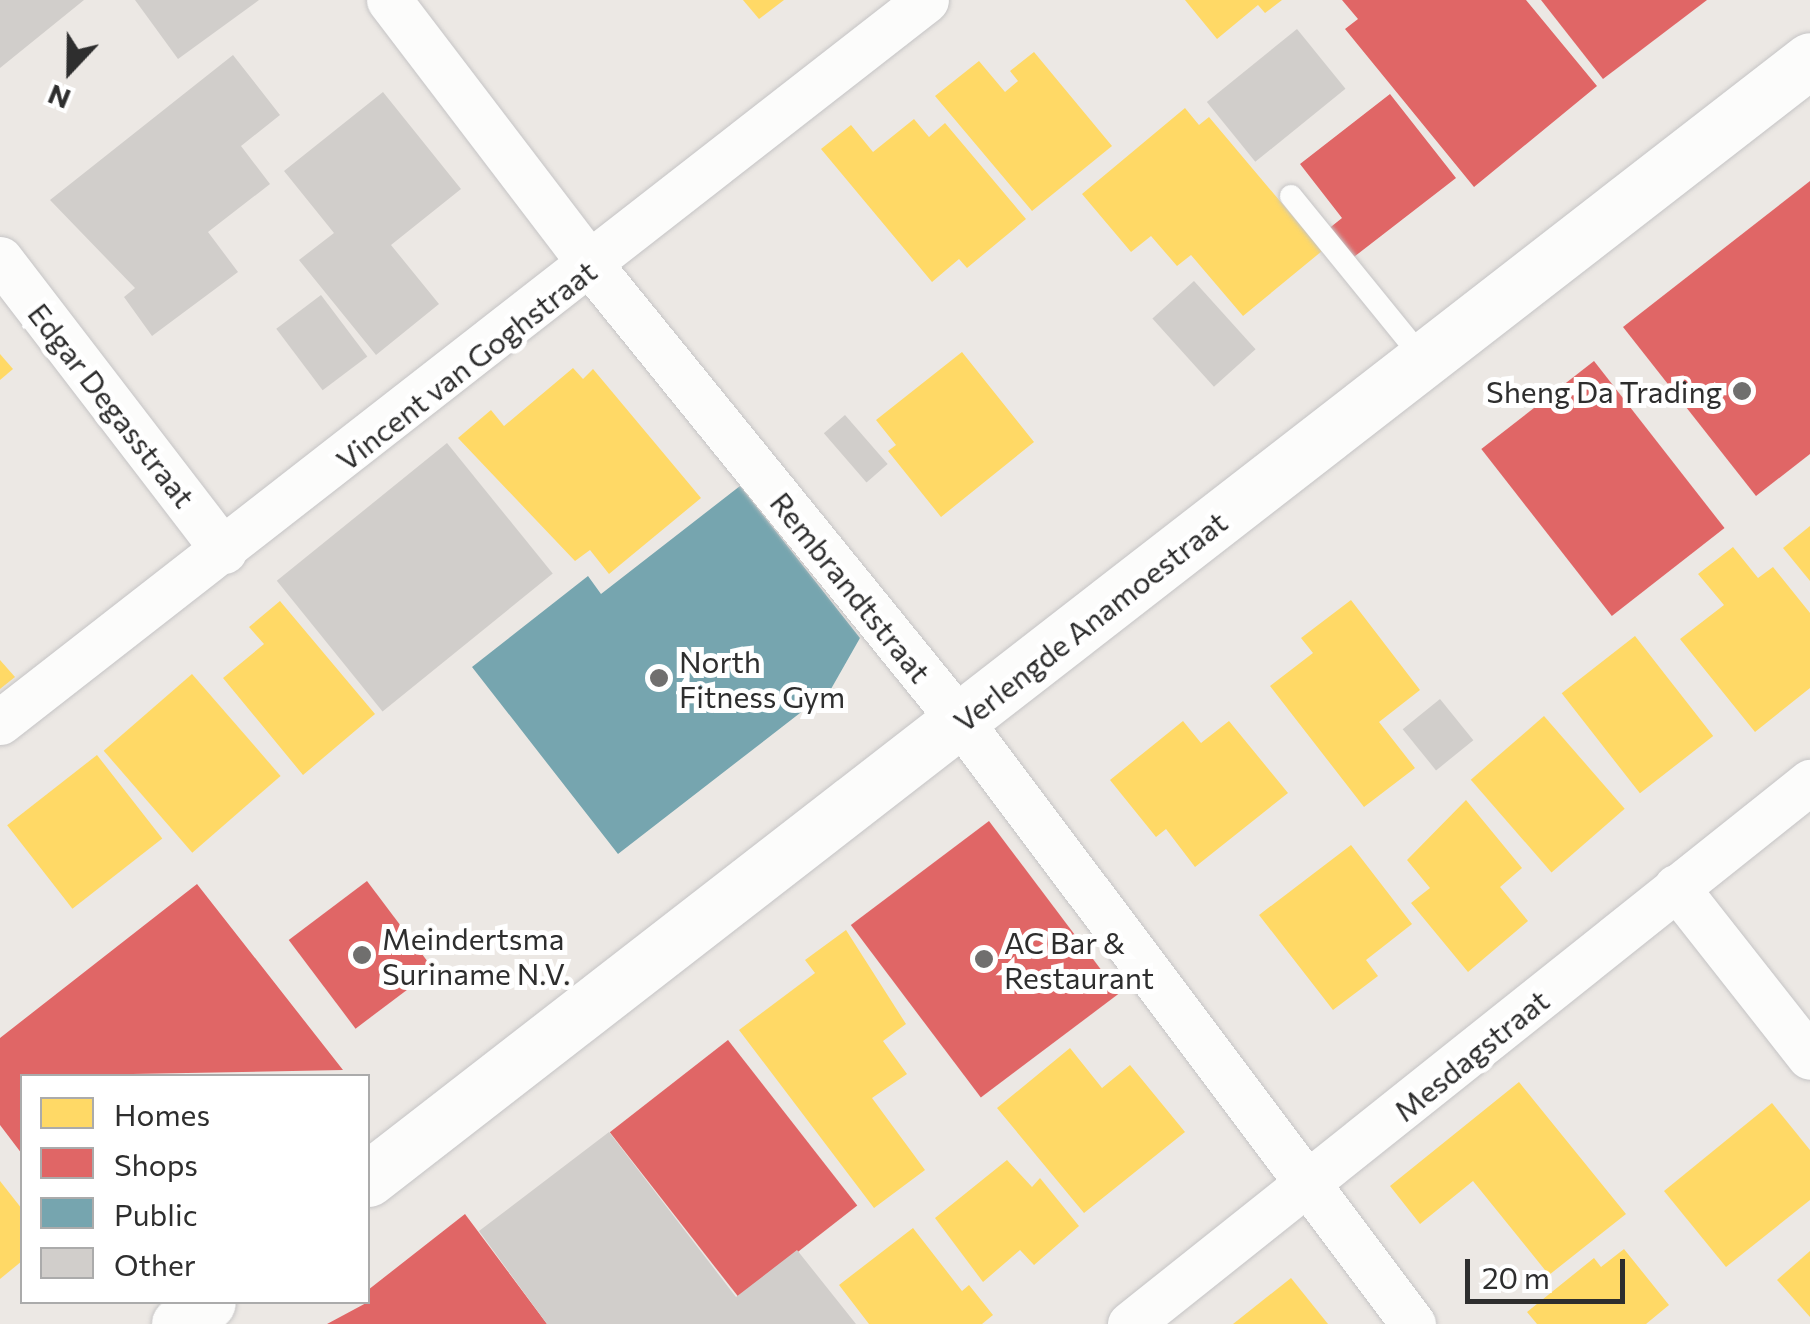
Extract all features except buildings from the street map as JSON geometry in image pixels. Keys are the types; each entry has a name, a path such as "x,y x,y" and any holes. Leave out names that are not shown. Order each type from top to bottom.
{"street":[{"name":"Rembrandtstraat","path":"390,0 593,268 961,722 1413,1324"},
{"name":"Vincent van Goghstraat","path":"0,722 593,268 926,0"},
{"name":"Verlengde Anamoestraat","path":"370,1177 1810,60"},
{"name":"Edgar Degasstraat","path":"0,259 224,551"},
{"name":"Mesdagstraat","path":"1130,1324 1308,1188 1810,782"},
{"path":"1676,887 1810,1058"},
{"path":"179,1324 205,1304"}],"lane":[{"path":"1291,196 1425,360"}],"place":[{"name":"Sheng Da Trading","path":"1742,391"},
{"name":"North Fitness Gym","path":"659,678"},
{"name":"Meindertsma Suriname N.V.","path":"362,955"},
{"name":"AC Bar & Restaurant","path":"984,959"}]}
